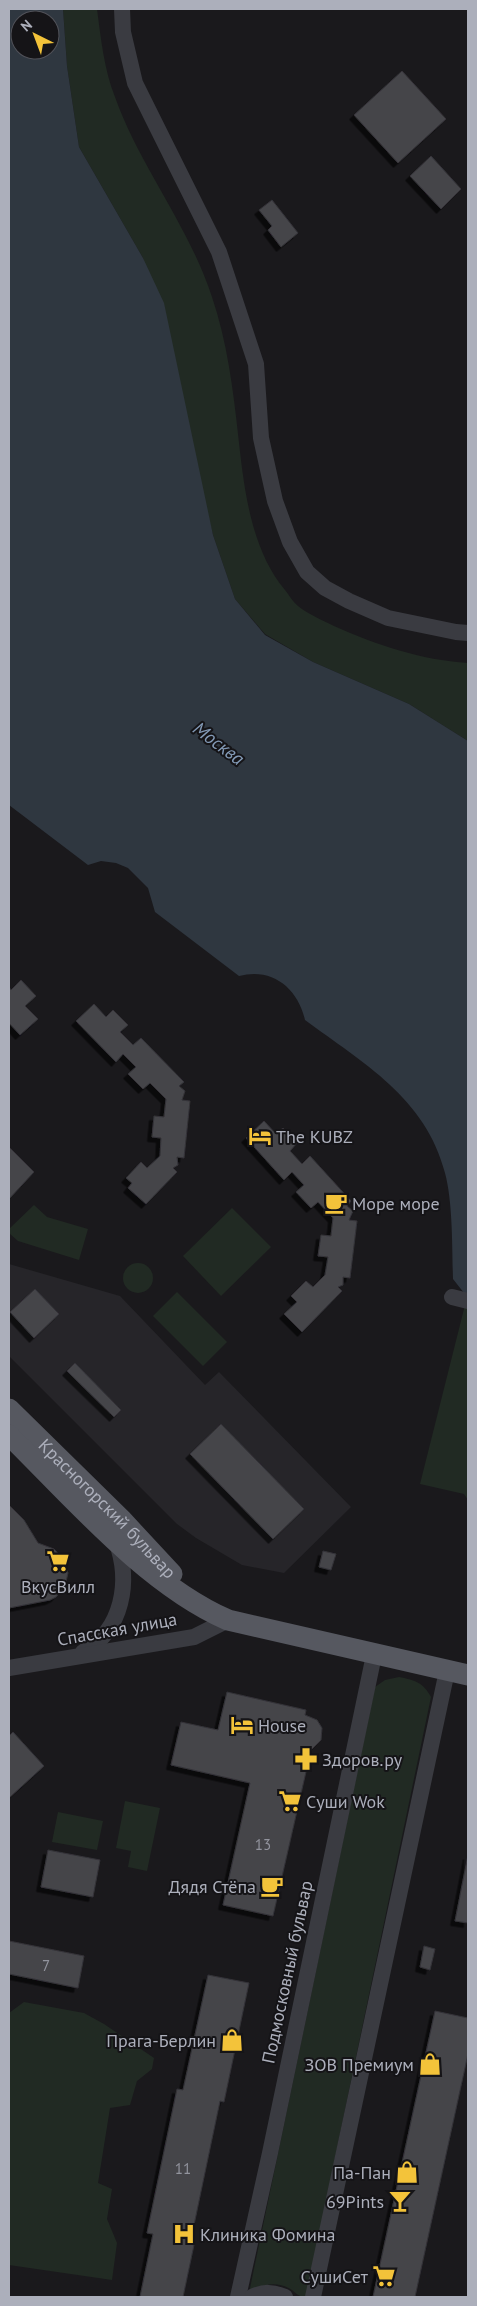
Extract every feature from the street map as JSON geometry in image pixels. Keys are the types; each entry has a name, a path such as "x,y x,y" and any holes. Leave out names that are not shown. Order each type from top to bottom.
{"main road":[{"name":"Красногорский бульвар","path":"9,1409 121,1519 205,1609"},
{"name":"Красногорский бульвар","path":"9,1435 115,1539 160,1579 205,1609 228,1620 374,1655 468,1675"}],"street":[{"path":"122,9 124,32 135,83 219,252 256,364 261,438 275,501 290,542 302,564 307,572 325,588 348,601 388,618 468,633"},
{"path":"452,1297 468,1301"},
{"path":"77,1656 94,1647 106,1635 117,1617 124,1585 124,1571 115,1539"},
{"name":"Спасская улица","path":"9,1668 194,1637 228,1620"},
{"name":"Подмосковный бульвар","path":"238,2297 374,1655"},
{"path":"313,2297 447,1671"},
{"path":"252,2297 264,2292 270,2292 285,2297"}],"shaded area":[{"path":"63,9 97,9 111,86 125,123 191,246 212,297 229,365 246,496 256,536 273,573 298,606 334,626 366,639 416,655 468,663 468,741 409,704 313,662 265,634 235,599 213,535 143,258 79,147 67,66"},
{"path":"34,1205 47,1217 88,1229 79,1260 18,1241 9,1233 9,1229"},
{"path":"232,1208 271,1247 221,1296 183,1256"},
{"path":"138,1263 149,1267 153,1278 149,1289 138,1293 127,1289 123,1278 127,1267"},
{"path":"9,1264 120,1296 205,1385 219,1372 351,1507 284,1573 242,1565 196,1538 177,1524 9,1356"},
{"path":"177,1292 227,1342 203,1366 153,1316"},
{"path":"465,1305 468,1306 468,1500 464,1494 420,1484"},
{"path":"399,1677 418,1682 431,1697 306,2297 275,2284 264,2285 249,2293 375,1687 385,1680"},
{"path":"125,1801 160,1808 147,1871 128,1867 131,1851 116,1848"},
{"path":"58,1812 103,1821 97,1850 52,1842"},
{"path":"24,2002 84,2013 104,2024 154,2058 152,2069 137,2081 130,2105 110,2108 98,2183 112,2189 107,2219 117,2243 112,2280 9,2265 9,2013"}],"water":[{"name":"Москва","path":"9,9 63,9 67,66 79,147 143,258 164,303 213,535 235,599 265,635 313,662 409,704 468,741 468,1293 464,1293 453,1279 451,1212 445,1173 436,1147 408,1103 390,1084 305,1020 296,998 282,983 262,975 239,976 155,912 148,888 128,868 116,863 101,861 88,865 9,805"}],"building":[{"path":"402,71 446,119 398,163 354,115"},
{"path":"431,156 461,189 441,209 410,176"},
{"path":"272,200 298,233 281,247 268,230 272,226 259,210"},
{"path":"21,980 36,996 25,1006 38,1019 20,1035 9,1023 9,987 11,990"},
{"path":"94,1004 106,1017 113,1010 128,1025 120,1032 133,1045 141,1038 184,1082 179,1086 185,1091 182,1100 190,1101 184,1158 177,1157 178,1165 173,1168 177,1172 146,1204 128,1188 132,1183 126,1178 141,1162 147,1168 160,1156 161,1138 152,1137 154,1116 164,1117 166,1099 150,1083 143,1089 128,1074 136,1067 123,1054 116,1062 76,1021"},
{"path":"264,1121 276,1134 283,1128 297,1143 290,1151 302,1164 310,1156 351,1201 347,1206 353,1211 349,1220 357,1221 350,1278 343,1277 343,1285 338,1287 342,1291 302,1332 284,1314 297,1302 291,1296 306,1281 313,1287 325,1275 328,1257 318,1256 321,1235 331,1236 333,1218 318,1202 311,1208 296,1192 304,1185 292,1172 284,1180 246,1138"},
{"path":"9,1147 34,1172 9,1199"},
{"path":"35,1289 59,1314 34,1338 10,1312"},
{"path":"75,1363 121,1410 114,1417 67,1371"},
{"path":"221,1424 304,1509 273,1539 190,1454"},
{"path":"9,1505 24,1520 38,1543 54,1549 64,1559 68,1573 65,1586 56,1597 50,1600 9,1608"},
{"path":"323,1551 336,1554 331,1570 319,1567"},
{"path":"227,1692 306,1710 305,1715 317,1720 322,1728 321,1740 311,1750 273,1916 223,1905 250,1783 171,1765 181,1722 218,1730"},
{"path":"13,1732 44,1766 9,1798 9,1736"},
{"path":"48,1850 100,1860 93,1897 41,1887"},
{"path":"468,1855 468,1923 455,1921"},
{"path":"9,1941 84,1956 78,1988 9,1974"},
{"path":"424,1946 435,1949 430,1970 420,1967"},
{"path":"208,1975 249,1983 224,2102 220,2101 190,2244 194,2245 183,2297 140,2297 153,2234 147,2233 177,2089 183,2090"},
{"path":"435,2011 468,2018 468,2054 415,2297 373,2297"}],"place":[{"name":"The KUBZ","path":"260,1136"},
{"name":"Море море","path":"336,1203"},
{"name":"ВкусВилл","path":"58,1561"},
{"name":"House","path":"242,1725"},
{"name":"Здоров.ру","path":"306,1759"},
{"name":"Суши Wok","path":"290,1801"},
{"name":"Дядя Стёпа","path":"272,1886"},
{"name":"Прага-Берлин","path":"232,2040"},
{"name":"ЗОВ Премиум","path":"430,2064"},
{"name":"Па-Пан","path":"407,2172"},
{"name":"69Pints","path":"400,2201"},
{"name":"Клиника Фомина","path":"184,2234"},
{"name":"СушиСет","path":"384,2276"}]}
